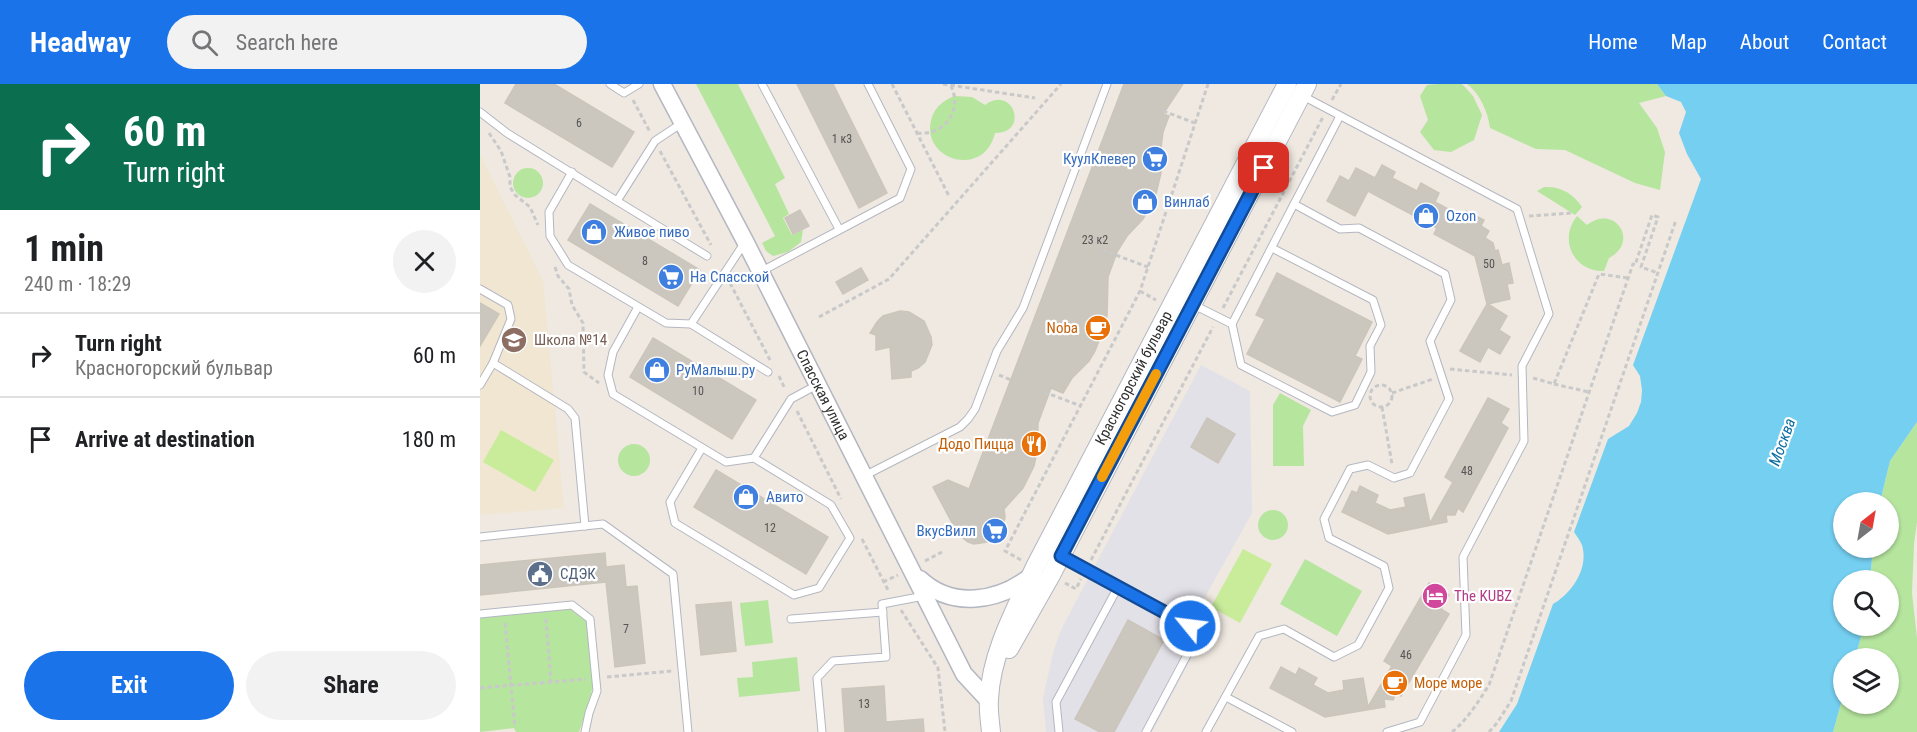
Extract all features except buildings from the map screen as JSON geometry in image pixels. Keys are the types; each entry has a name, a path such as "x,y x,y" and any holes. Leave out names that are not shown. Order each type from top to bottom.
{"main road":[{"name":"Красногорский бульвар","path":"993,676 1061,556 1192,304 1299,88"},
{"name":"Красногорский бульвар","path":"991,732 989,701 993,676 1007,627 1031,576 1299,88"}],"street":[{"name":"Спасская улица","path":"662,84 914,569 964,674 989,701"},
{"path":"914,569 928,586 942,594 961,599 992,597 1005,593 1031,576"}],"lane":[{"path":"610,84 624,93 639,84"},
{"path":"762,84 838,229"},
{"path":"760,272 900,198 911,168 868,84"},
{"path":"864,476 960,427 975,409 997,351 1023,308 1107,84"},
{"path":"1299,88 1340,116 1516,209 1549,314 1522,366 1524,441 1463,557 1466,635 1420,722 1387,732"},
{"path":"483,115 507,133 707,256"},
{"path":"1272,248 1373,300 1381,325 1370,346 1371,372 1354,405 1332,412 1241,365 1232,324 1340,116"},
{"path":"617,201 655,141 682,123"},
{"path":"572,172 549,212 550,236 568,265 666,323 691,324 768,372"},
{"path":"1206,732 1259,636 1284,629 1334,657 1358,645 1389,588 1384,566 1329,538 1324,519 1350,469 1368,465 1394,478 1410,472 1449,399 1430,341 1452,300 1444,273 1359,228 1340,229 1294,204"},
{"path":"691,324 745,241"},
{"path":"480,289 508,305 511,319 493,363 480,385"},
{"path":"1192,304 1232,324"},
{"path":"638,307 614,352 608,375 613,394 726,462 754,458 831,505 850,538 819,588 794,595 675,523 670,502 702,448"},
{"path":"493,363 568,409 574,418 585,526"},
{"path":"754,458 791,399 817,385"},
{"path":"480,537 603,524 673,574 688,732"},
{"path":"1061,556 1190,626 1194,642 1146,732"},
{"path":"1059,732 1056,702 1118,587"},
{"path":"822,732 818,678 832,661 886,657 882,604 926,596"},
{"path":"480,614 572,605 590,619 597,691 585,732"},
{"path":"791,619 883,612"},
{"path":"1226,697 1292,732"}],"path":[{"path":"892,84 949,196"},
{"path":"943,84 1035,98"},
{"path":"819,317 889,279 1061,84"},
{"path":"1018,559 1005,551 1140,291 1208,84"},
{"path":"1060,580 1076,589 1341,84"},
{"path":"917,133 935,131 950,119 955,101 951,85"},
{"path":"1163,111 1195,123"},
{"path":"483,115 489,134 501,151 510,187 515,195 530,207 539,227"},
{"path":"1519,217 1572,213"},
{"path":"1452,732 1475,708 1489,685 1633,264 1635,265 1652,215 1658,217 1641,267 1658,273"},
{"path":"1489,732 1511,701 1676,220"},
{"path":"1102,250 1148,267"},
{"path":"554,266 568,289 572,306 583,323 584,372 613,394"},
{"path":"1140,291 1156,300"},
{"path":"1392,393 1442,376"},
{"path":"1554,384 1589,392"},
{"path":"1382,407 1374,403 1372,390 1380,385 1385,386 1392,393"},
{"path":"1044,392 1081,406"},
{"path":"1382,407 1390,402 1392,393"},
{"path":"1382,407 1394,478"},
{"path":"883,582 914,569 942,552"},
{"path":"545,611 551,682"},
{"path":"504,615 515,728"},
{"path":"480,688 683,670"}],"shaded area":[{"name":"Школа №14","path":"480,154 543,281 564,508 480,515"},
{"path":"1201,365 1250,391 1252,513 1195,615 1210,623 1152,732 1046,732 1043,698 1054,649 1062,628"}],"green space":[{"path":"696,84 738,84 785,178 775,184 789,214 783,218 792,235 803,230 801,242 788,252 773,256 766,251 762,243 775,236"},
{"path":"1462,84 1473,96 1482,115 1474,140 1451,152 1434,150 1420,132 1428,120 1420,96 1427,85"},
{"path":"1467,84 1657,84 1666,96 1639,103 1657,128 1665,152 1660,190 1635,183 1565,150 1536,149 1490,128 1483,104"},
{"path":"955,96 972,97 985,105 995,100 1003,101 1014,111 1015,119 1012,126 1006,131 995,133 989,148 979,156 967,160 954,159 943,153 934,144 930,132 932,117 938,107"},
{"path":"528,168 539,172 543,183 539,194 528,198 517,194 513,183 517,172"},
{"path":"1544,187 1566,191 1582,207 1575,215 1537,191"},
{"path":"1577,216 1587,225 1597,219 1607,219 1620,227 1623,243 1618,251 1609,258 1604,271 1584,266 1572,253 1569,235 1571,225"},
{"path":"1280,393 1311,410 1303,426 1304,466 1273,466 1273,405"},
{"path":"1917,422 1917,522 1912,593 1917,638 1917,732 1833,732 1838,714 1899,714 1899,648 1858,648 1861,636 1899,636 1899,570 1871,570 1872,558 1899,558 1899,492 1882,492 1890,461"},
{"path":"501,430 554,460 535,492 483,462"},
{"path":"634,444 646,448 650,460 646,472 634,476 622,472 618,460 622,448"},
{"path":"1273,510 1279,511 1287,519 1287,531 1279,539 1273,540 1267,539 1259,531 1258,525 1259,519 1267,511"},
{"path":"1243,549 1272,564 1240,623 1211,607"},
{"path":"1305,559 1362,591 1337,636 1280,604"},
{"path":"768,600 773,643 745,646 740,603"},
{"path":"570,609 587,622 594,679 590,700 579,732 516,732 514,728 480,732 480,618"},
{"path":"797,657 800,691 739,697 737,678 753,677 752,662"}],"water":[{"name":"Москва","path":"1657,84 1917,84 1917,422 1890,461 1882,492 1833,492 1833,558 1872,558 1871,570 1833,570 1833,636 1861,636 1858,648 1833,648 1833,714 1838,714 1833,732 1499,732 1517,704 1553,604 1567,593 1581,571 1584,554 1582,545 1574,532 1608,439 1629,426 1641,402 1640,376 1633,365 1701,179 1687,154 1679,133 1686,112 1681,102 1666,96"}],"slow traffic":[{"path":"1102,477 1156,374"}],"place":[{"name":"КуулКлевер","path":"1155,159"},
{"name":"Винлаб","path":"1145,202"},
{"name":"Ozon","path":"1426,216"},
{"name":"Живое пиво","path":"594,232"},
{"name":"На Спасской","path":"671,277"},
{"name":"Noba","path":"1098,328"},
{"name":"Школа №14","path":"514,340"},
{"name":"РуМалыш.ру","path":"657,370"},
{"name":"Додо Пицца","path":"1034,444"},
{"name":"Авито","path":"746,497"},
{"name":"ВкусВилл","path":"995,531"},
{"name":"СДЭК","path":"540,574"},
{"name":"The KUBZ","path":"1435,596"},
{"name":"Море море","path":"1395,683"}],"route":[{"path":"1190,626 1061,556 1264,168"}]}
